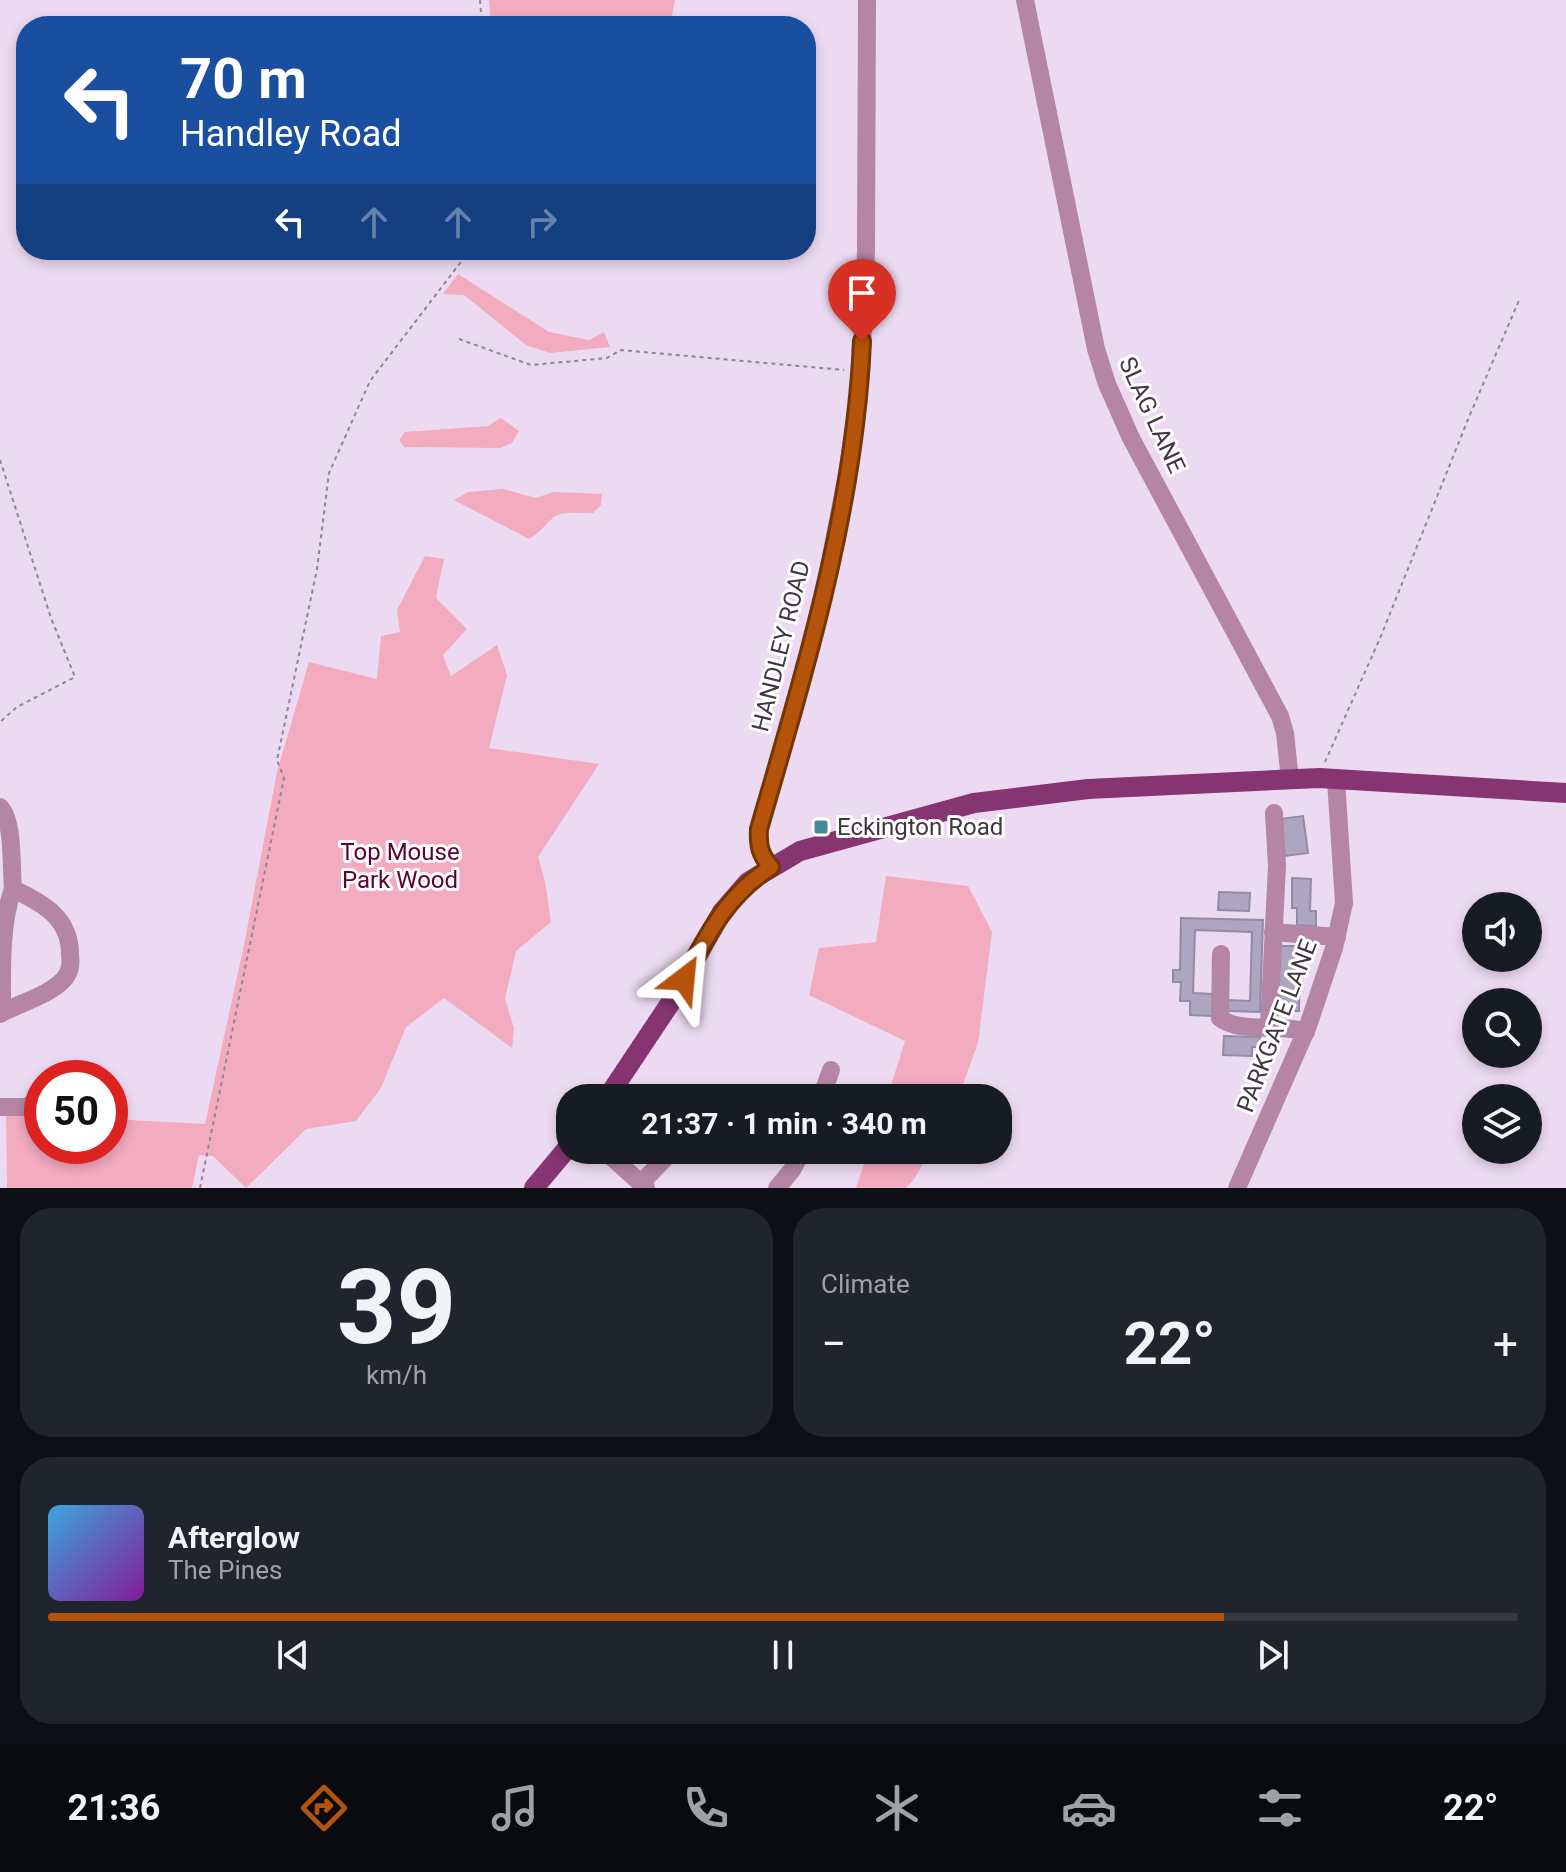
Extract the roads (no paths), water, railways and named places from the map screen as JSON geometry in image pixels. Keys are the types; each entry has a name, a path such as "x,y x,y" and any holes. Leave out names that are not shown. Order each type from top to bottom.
{"main road":[{"path":"616,1084 671,1002 722,912 748,882 800,851 974,803 1088,789 1327,779 1566,793"},
{"path":"534,1188 556,1162"}],"street":[{"name":"HANDLEY ROAD","path":"771,867 762,857 758,843 759,829 821,608 848,469 861,372 866,250 867,0"},
{"name":"SLAG LANE","path":"1025,0 1096,349 1107,384 1131,438 1280,716 1290,780"},
{"name":"PARKGATE LANE","path":"1237,1188 1306,1032 1337,937 1344,903 1327,779"},
{"path":"0,807 6,813 10,833 13,889 6,903 1,1013 54,987 71,968 67,930 55,914 38,901 13,889"},
{"path":"1269,1026 1277,866 1274,813"},
{"path":"1273,932 1337,937"},
{"path":"1221,954 1220,1018 1238,1026 1290,1027 1306,1032"},
{"path":"826,1084 831,1070"},
{"path":"0,1107 24,1107"},
{"path":"620,1164 644,1185 661,1164"},
{"path":"777,1188 795,1164"}],"place":[{"name":"Eckington Road","path":"821,827"}],"park label":[{"name":"Top Mouse Park Wood","path":"400,866"}]}
